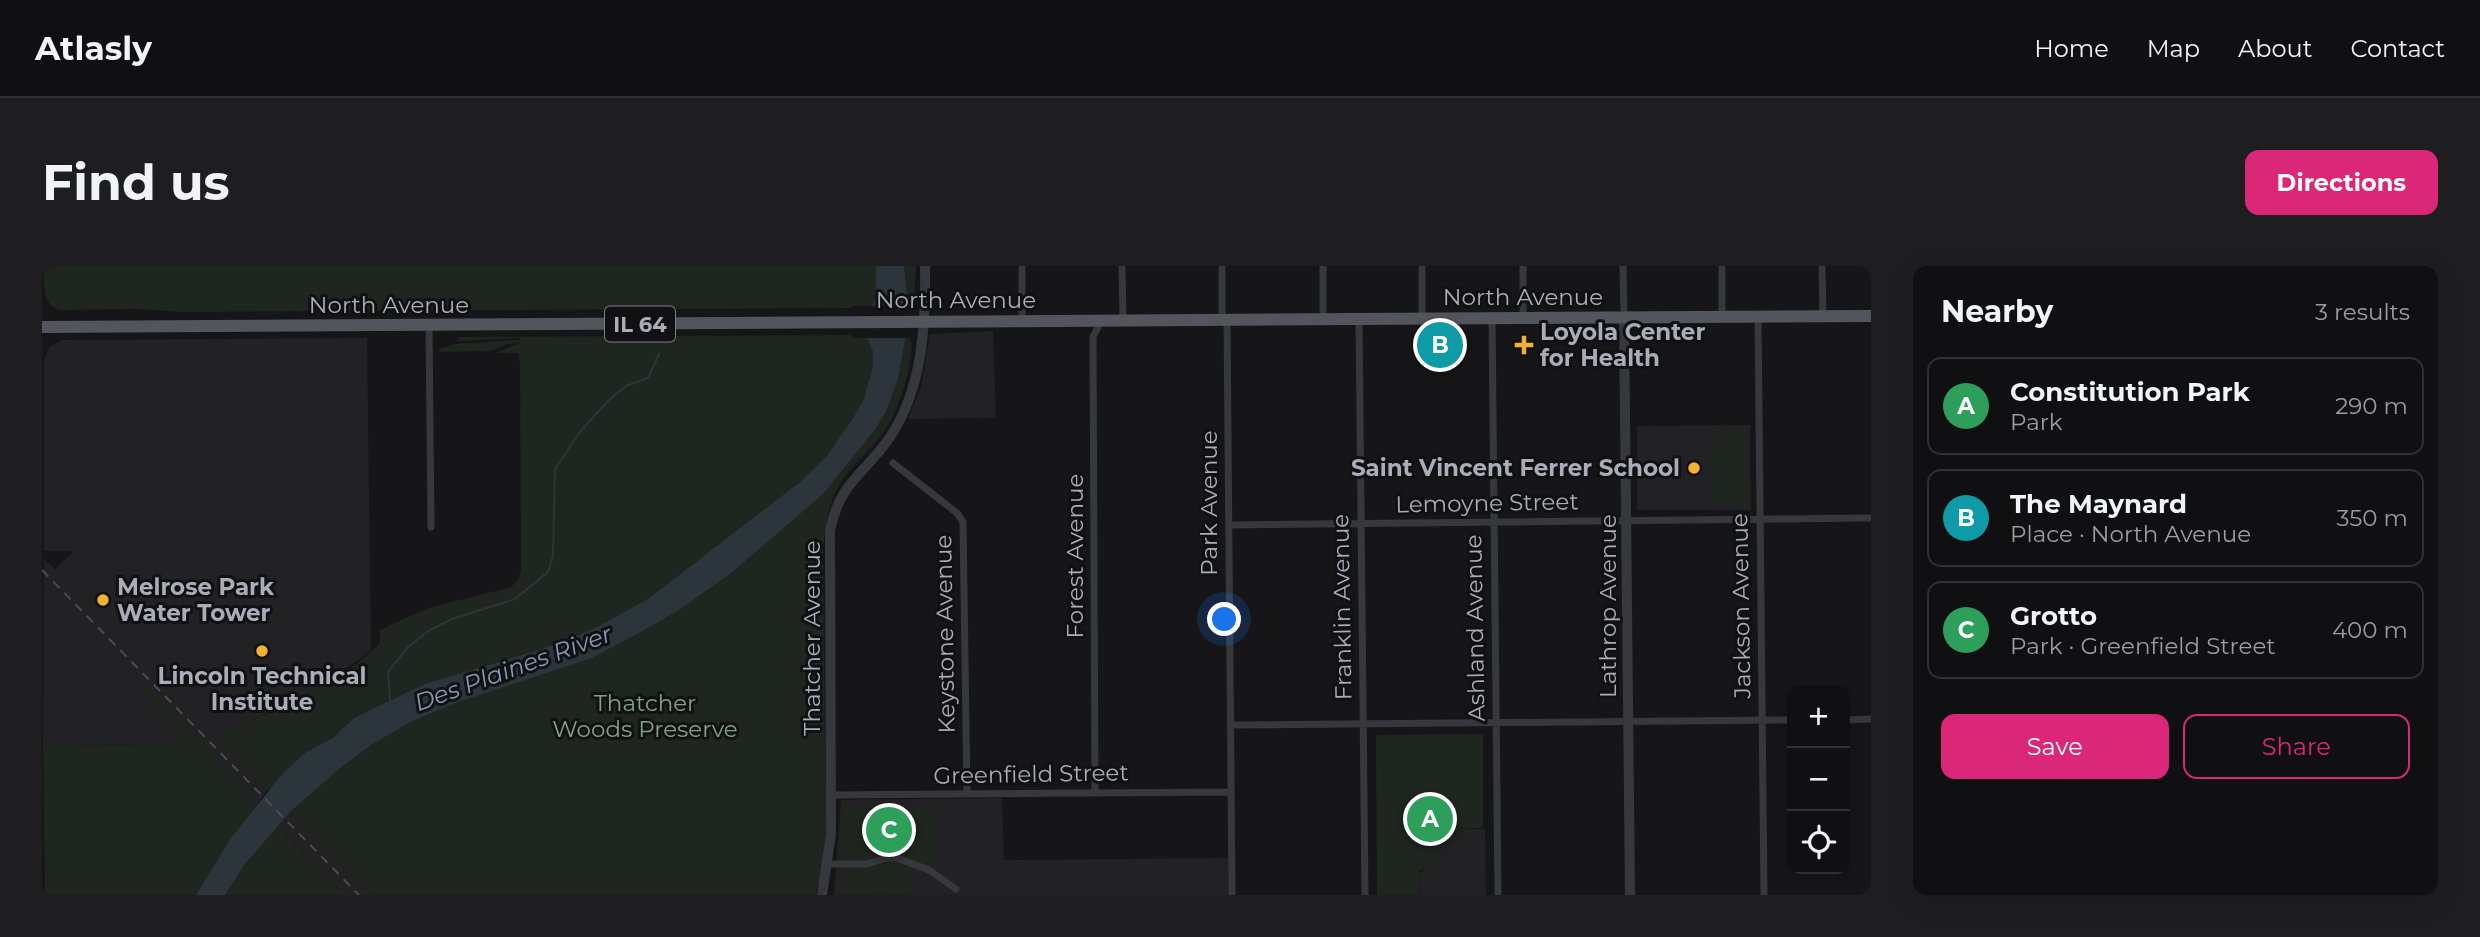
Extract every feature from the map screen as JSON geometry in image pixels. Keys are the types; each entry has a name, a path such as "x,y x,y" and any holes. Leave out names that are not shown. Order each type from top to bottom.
{"main road":[{"name":"North Avenue","path":"42,327 1871,316"}],"street":[{"name":"Thatcher Avenue","path":"822,895 828,864 831,795 829,548 833,518 850,481 883,446 905,409 917,372 923,321 925,266"},
{"path":"1022,266 1022,321"},
{"path":"1122,266 1123,321"},
{"name":"Park Avenue","path":"1222,266 1229,525 1232,895"},
{"path":"1323,266 1323,319"},
{"path":"1422,266 1422,318"},
{"path":"1523,266 1523,318"},
{"path":"1623,266 1624,317"},
{"path":"1721,266 1722,317"},
{"path":"1822,266 1823,316"},
{"name":"Jackson Avenue","path":"1758,316 1764,895"},
{"name":"Lathrop Avenue","path":"1624,317 1630,895"},
{"name":"Ashland Avenue","path":"1492,318 1498,895"},
{"name":"Franklin Avenue","path":"1359,319 1365,895"},
{"name":"Forest Avenue","path":"1095,793 1093,337 1101,321"},
{"path":"429,325 431,527"},
{"name":"Keystone Avenue","path":"893,463 957,513 963,522 967,794"},
{"name":"Lemoyne Street","path":"1229,525 1871,518"},
{"path":"1850,720 1871,719"},
{"path":"1230,725 1787,720"},
{"name":"Greenfield Street","path":"831,795 1231,792"},
{"path":"828,864 867,864 886,858 897,858 929,870 956,889"}],"shaded area":[{"path":"993,331 996,418 908,419 921,387 930,334"},
{"path":"367,338 371,651 314,690 218,736 269,788 256,805 198,744 43,745 44,559 55,569 74,551 44,551 44,359 50,347 62,340"},
{"name":"Saint Vincent Ferrer School","path":"1750,425 1751,510 1637,510 1637,426"},
{"path":"1002,798 1004,860 1228,858 1228,895 834,895 841,800"},
{"path":"291,811 373,895 344,895 277,826"},
{"path":"1439,828 1485,829 1486,895 1420,895 1419,874 1427,867"}],"green space":[{"path":"44,266 916,266 914,302 908,306 182,312 54,308 47,299"},
{"name":"Thatcher Woods Preserve","path":"852,335 853,338 908,338 912,343 904,386 893,416 879,438 840,484 826,525 823,557 826,834 816,895 373,895 218,736 304,696 345,671 380,643 380,630 428,608 511,587 518,580 521,570 520,363 518,353 495,353 520,343 507,344 491,351 438,352 441,348 454,344 520,340 458,341 457,337"},
{"path":"1746,429 1747,507 1711,507 1711,437 1721,437 1721,431"},
{"path":"147,686 259,801 256,805 344,895 45,895 43,745 186,744 142,692"},
{"path":"1483,734 1483,828 1439,829 1439,862 1419,871 1419,895 1377,895 1376,735"},
{"path":"842,808 936,808 935,866 921,866 918,876 909,875 908,895 889,895 888,889 879,889 878,895 844,895"}],"water":[{"name":"Des Plaines River","path":"876,266 904,266 908,306 898,379 886,411 876,428 823,494 730,574 679,610 646,629 592,658 455,703 412,721 371,745 291,811 244,865 225,895 196,895 231,838 282,774 305,753 333,738 354,718 425,684 539,650 599,626 648,599 800,482 827,456 864,399 873,366 873,351 867,338 872,306 876,299"}],"pier":[{"path":"869,306 909,306 909,338 864,338"}],"waterway":[{"path":"390,700 388,672 409,646 430,630 452,619 515,599 548,572 553,556 555,469 579,433 609,400 626,386 648,378 659,354"}],"railway":[{"path":"42,570 359,895"}],"place":[{"name":"The Maynard","path":"1440,345"},
{"name":"Loyola Center for Health","path":"1524,345"},
{"name":"Saint Vincent Ferrer School","path":"1694,468"},
{"name":"Melrose Park Water Tower","path":"103,600"},
{"name":"Lincoln Technical Institute","path":"262,651"},
{"name":"Constitution Park","path":"1430,819"},
{"name":"Grotto","path":"889,830"}]}
